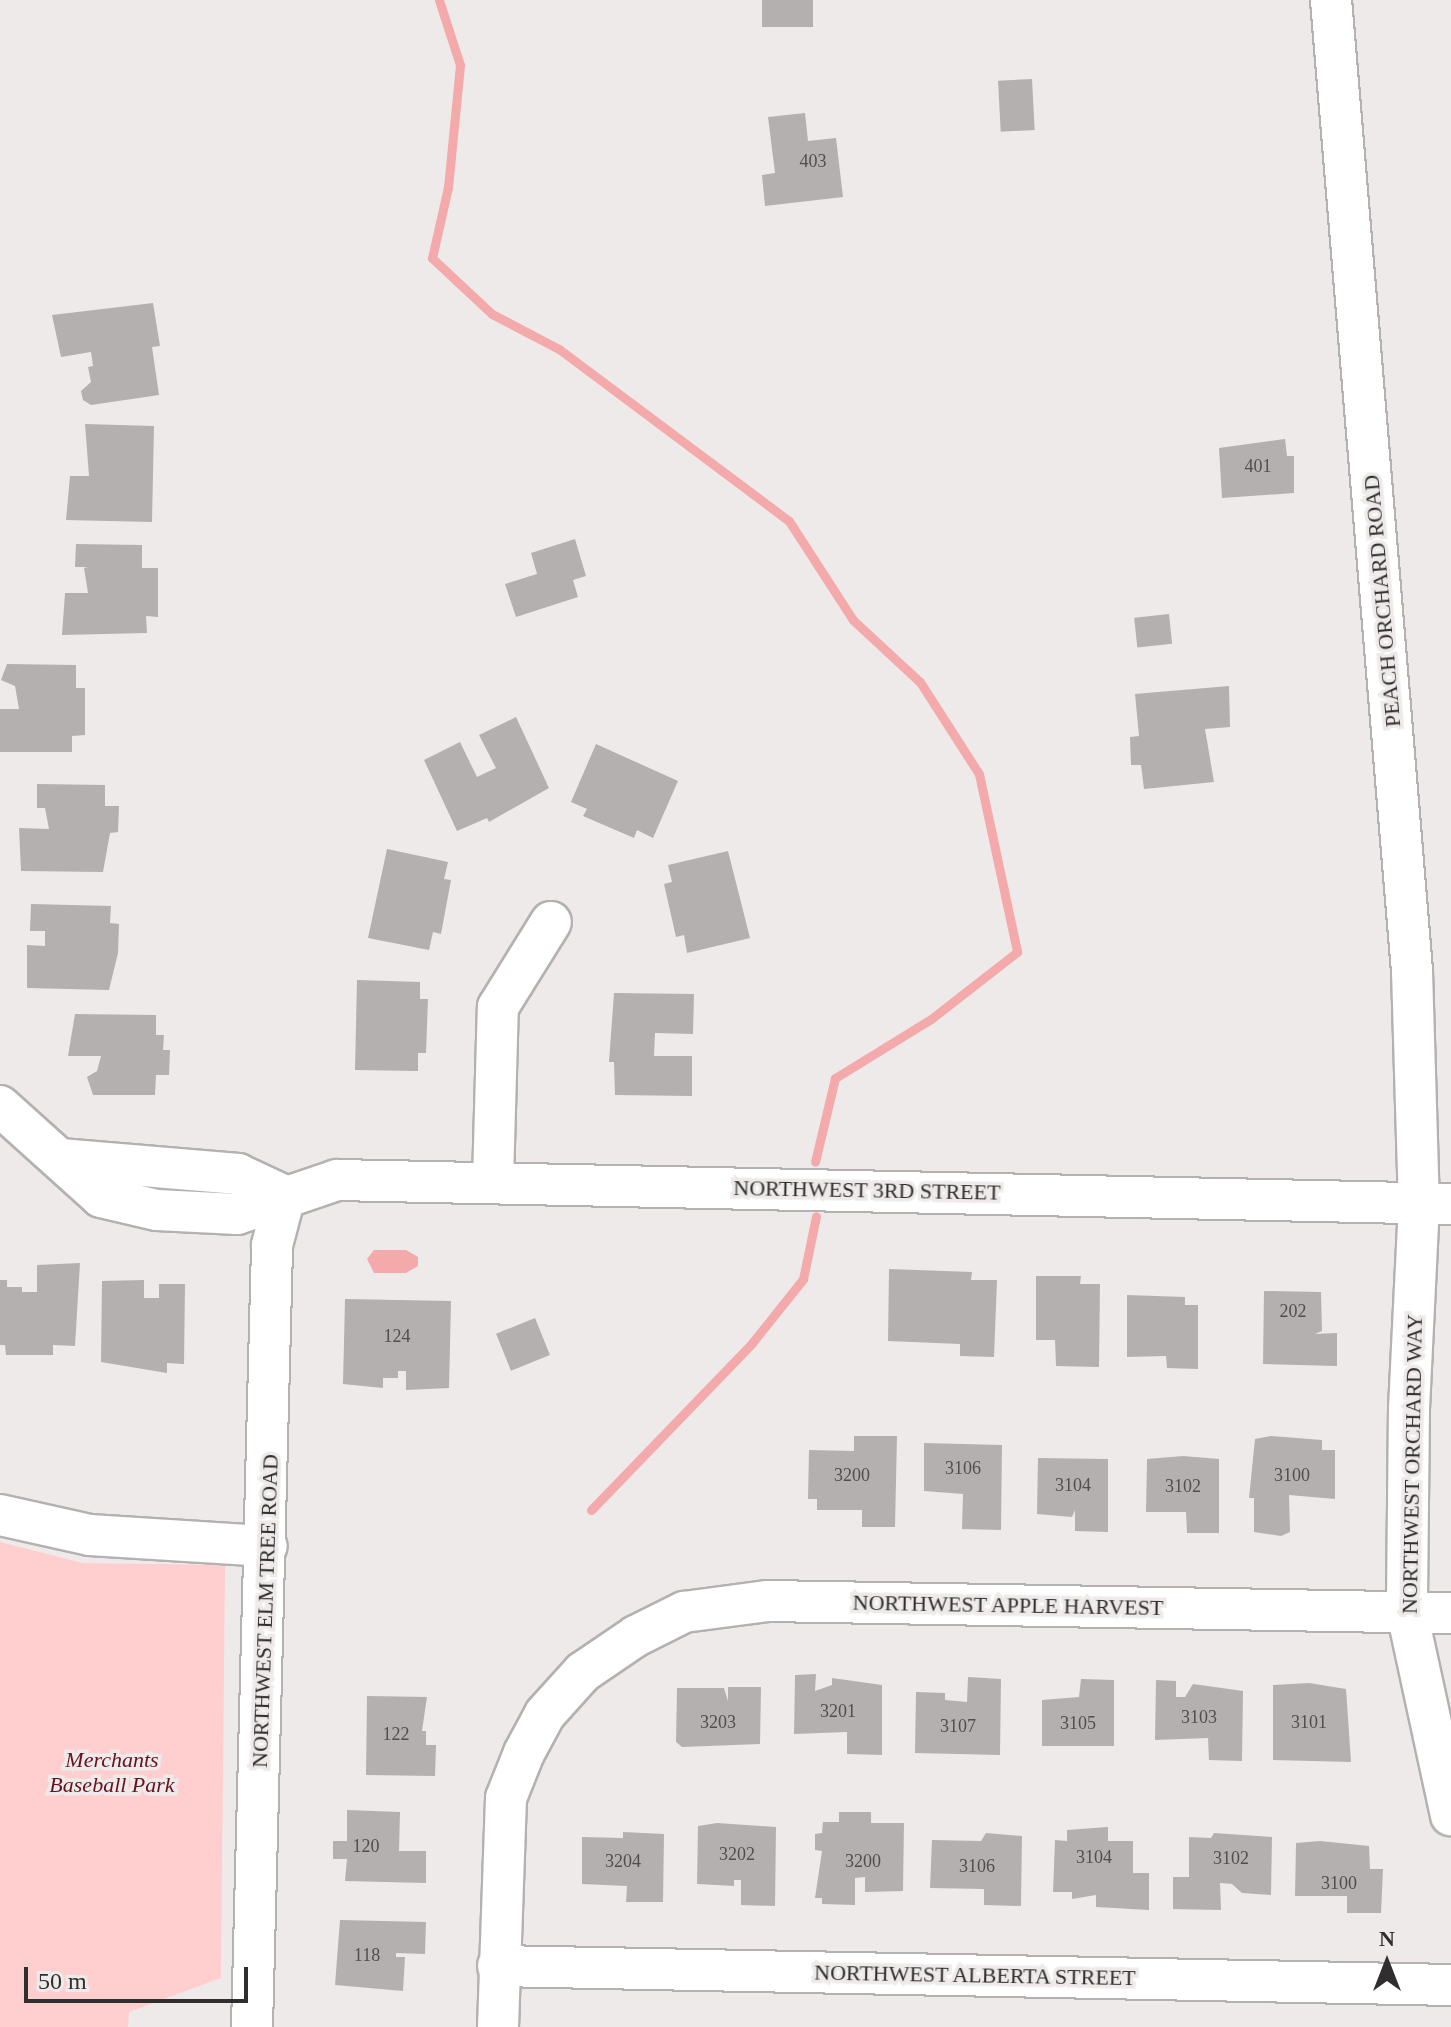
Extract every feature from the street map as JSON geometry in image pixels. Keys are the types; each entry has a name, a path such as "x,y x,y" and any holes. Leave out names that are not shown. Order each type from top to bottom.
{"street":[{"name":"PEACH ORCHARD ROAD","path":"1331,0 1412,971 1435,1204"},
{"path":"493,1181 498,1007 551,922"},
{"path":"3,1115 60,1159 238,1174 285,1196"},
{"name":"NORTHWEST 3RD STREET","path":"285,1196 337,1180 493,1181 1435,1204"},
{"name":"NORTHWEST ELM TREE ROAD","path":"252,2027 267,1546 272,1245 285,1196"},
{"name":"NORTHWEST ORCHARD WAY","path":"1435,1204 1409,1408 1407,1612 1451,1815"},
{"path":"0,1515 90,1535 267,1546"},
{"name":"NORTHWEST APPLE HARVEST","path":"498,2027 506,1798 545,1714 583,1672 636,1636 684,1612 768,1601 1451,1613"},
{"name":"NORTHWEST ALBERTA STREET","path":"498,1966 1451,1985"}],"green space":[{"name":"Merchants Baseball Park","path":"0,1542 83,1563 225,1565 221,1978 129,2012 128,2027 0,2027"}],"shaded area":[{"path":"374,1250 406,1250 418,1257 418,1266 406,1273 374,1273 367,1259"}],"building":[{"path":"762,0 813,0 813,27 762,27"},
{"path":"1032,79 1035,130 1001,132 998,81"},
{"path":"805,113 808,141 836,138 843,197 765,206 762,175 775,173 768,117"},
{"path":"153,303 160,346 152,347 159,395 91,405 83,400 81,391 91,382 88,367 93,366 91,352 61,357 52,315"},
{"path":"85,424 154,426 152,522 66,520 70,476 89,476"},
{"path":"1285,439 1287,456 1294,456 1294,493 1222,498 1219,448"},
{"path":"575,539 586,576 573,580 578,597 516,617 505,584 537,574 531,553"},
{"path":"76,544 142,545 142,568 158,568 158,617 146,616 147,633 62,635 65,593 88,593 84,568 88,567 75,567"},
{"path":"1169,614 1172,644 1137,647 1134,618"},
{"path":"7,664 76,665 76,688 85,688 85,735 72,736 72,752 0,752 0,709 19,709 15,686 1,680"},
{"path":"1229,686 1230,727 1205,729 1214,782 1144,789 1141,765 1131,765 1130,737 1139,736 1135,694"},
{"path":"516,717 549,788 489,822 487,818 457,831 424,760 460,742 477,777 496,768 479,735"},
{"path":"596,744 678,781 653,838 637,830 634,838 583,816 587,809 571,802"},
{"path":"37,784 105,785 105,806 119,806 118,832 110,833 103,872 21,871 19,828 49,829 45,808 37,808"},
{"path":"387,849 448,862 444,879 451,880 441,934 433,932 429,950 368,938"},
{"path":"728,851 750,938 687,953 684,935 676,937 664,884 672,882 668,865"},
{"path":"31,904 111,906 110,923 119,924 118,953 109,990 27,988 27,945 45,946 45,931 30,931"},
{"path":"357,980 420,982 420,999 428,999 426,1053 418,1053 418,1071 355,1070"},
{"path":"614,993 694,994 693,1034 655,1033 654,1056 692,1056 692,1096 615,1095 614,1062 609,1062"},
{"path":"75,1014 156,1015 156,1035 164,1035 163,1050 170,1050 169,1075 156,1075 155,1095 93,1095 87,1077 97,1071 101,1056 68,1056"},
{"path":"80,1263 75,1346 53,1345 53,1355 6,1355 5,1345 0,1345 0,1280 7,1280 7,1287 22,1287 22,1292 37,1292 37,1265"},
{"path":"889,1269 972,1272 971,1280 997,1280 994,1357 960,1356 960,1344 888,1341"},
{"path":"1036,1276 1081,1276 1080,1284 1100,1284 1099,1367 1056,1366 1055,1340 1036,1340"},
{"path":"144,1280 144,1298 159,1298 159,1284 185,1284 184,1364 167,1363 167,1373 101,1362 102,1281"},
{"path":"1264,1291 1321,1292 1322,1331 1315,1334 1337,1333 1337,1366 1263,1364"},
{"path":"1127,1295 1185,1297 1185,1305 1198,1305 1198,1369 1167,1368 1166,1356 1127,1357"},
{"path":"345,1299 451,1301 449,1388 406,1390 406,1371 398,1371 398,1378 383,1378 383,1388 343,1384"},
{"path":"535,1318 550,1355 511,1371 496,1334"},
{"path":"854,1436 897,1436 895,1527 862,1527 862,1510 817,1510 817,1499 808,1499 809,1450 854,1451"},
{"path":"1271,1436 1322,1440 1322,1450 1335,1450 1335,1499 1289,1495 1290,1532 1281,1536 1254,1532 1254,1498 1249,1498 1255,1439"},
{"path":"924,1443 1002,1445 1001,1530 962,1529 963,1494 924,1491"},
{"path":"1183,1456 1219,1459 1219,1533 1187,1533 1186,1512 1146,1512 1147,1459"},
{"path":"1038,1458 1108,1459 1108,1532 1075,1531 1075,1510 1072,1517 1037,1514"},
{"path":"816,1674 815,1691 832,1685 832,1678 882,1685 882,1755 847,1754 847,1732 794,1734 795,1675"},
{"path":"968,1677 1001,1679 1000,1755 915,1753 916,1692 945,1693 945,1700 967,1702"},
{"path":"1081,1679 1114,1680 1114,1746 1042,1746 1042,1700 1079,1697"},
{"path":"1156,1680 1176,1681 1176,1697 1185,1697 1193,1684 1243,1691 1242,1761 1209,1760 1208,1738 1155,1740"},
{"path":"1309,1683 1346,1689 1351,1762 1273,1760 1273,1685"},
{"path":"728,1687 761,1687 760,1744 682,1747 676,1742 677,1688 724,1688 728,1701"},
{"path":"367,1696 427,1697 422,1731 426,1731 426,1745 436,1745 435,1776 366,1775"},
{"path":"347,1810 400,1812 399,1851 426,1851 426,1883 345,1881 347,1859 333,1859 333,1841 347,1841"},
{"path":"839,1812 871,1812 871,1823 904,1823 903,1891 865,1892 865,1877 855,1878 855,1905 822,1904 822,1898 815,1898 822,1851 815,1850 815,1834 822,1833 823,1822 839,1822"},
{"path":"717,1823 776,1827 775,1906 741,1905 741,1880 734,1880 734,1886 697,1884 698,1826"},
{"path":"1108,1827 1108,1841 1133,1841 1133,1873 1149,1873 1149,1910 1096,1907 1096,1895 1072,1899 1072,1892 1053,1892 1055,1840 1067,1841 1067,1830"},
{"path":"623,1832 664,1834 663,1902 626,1902 627,1886 582,1884 582,1837 623,1838"},
{"path":"986,1833 1022,1836 1021,1906 984,1905 984,1889 930,1888 932,1840 981,1841"},
{"path":"1214,1833 1272,1837 1271,1895 1242,1893 1232,1884 1220,1883 1221,1910 1173,1909 1173,1877 1189,1877 1189,1837 1211,1838"},
{"path":"1320,1841 1369,1846 1370,1869 1383,1869 1381,1913 1347,1913 1347,1896 1295,1896 1296,1843"},
{"path":"340,1920 426,1922 425,1954 396,1953 396,1957 405,1957 403,1991 335,1985"}],"waterway":[{"path":"439,0 460,65 448,187 432,258 492,314 559,349 789,521 853,620 920,682 979,774 1017,952 931,1019 835,1078 815,1162"},
{"path":"591,1510 752,1343 803,1279 816,1216"}]}
